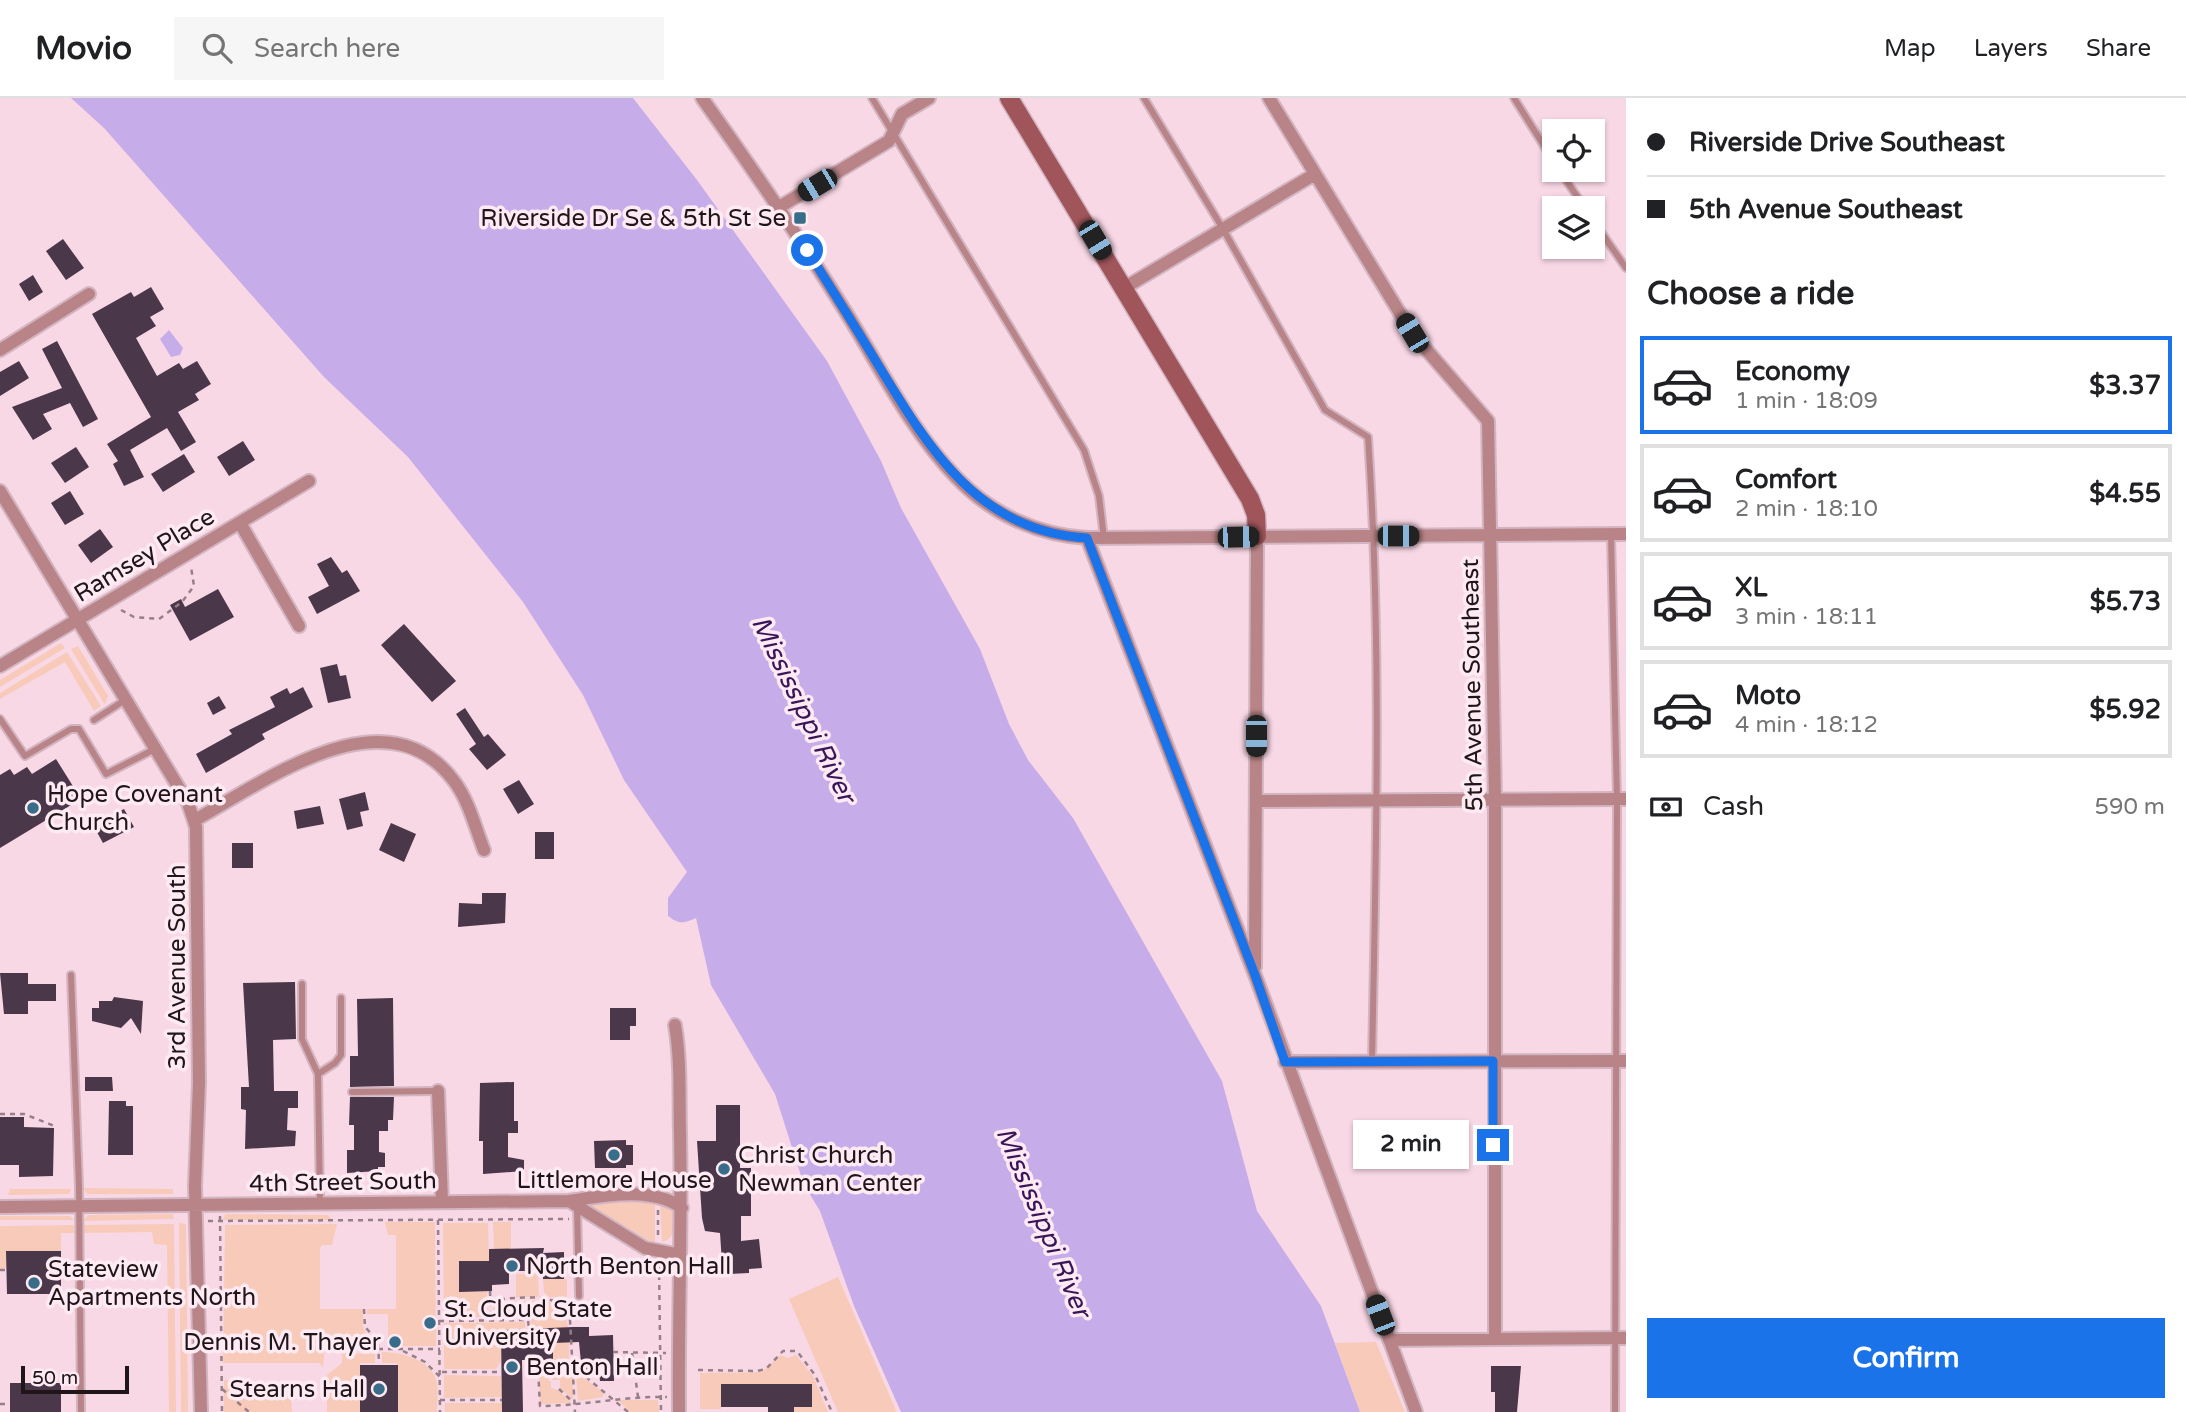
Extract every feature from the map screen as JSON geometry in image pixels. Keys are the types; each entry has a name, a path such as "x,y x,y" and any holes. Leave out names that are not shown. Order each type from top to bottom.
{"street":[{"path":"702,98 780,206 923,437 957,478 1003,514 1026,525 1045,533 1087,538 1626,534"},
{"path":"780,206 889,141 902,114 929,98"},
{"path":"1009,98 1250,499 1256,514 1255,975"},
{"name":"5th Avenue Southeast","path":"1269,98 1412,333 1488,421 1494,800 1495,1339"},
{"path":"1124,288 1315,174"},
{"path":"0,350 89,294"},
{"name":"Ramsey Place","path":"0,666 309,481"},
{"name":"3rd Avenue South","path":"0,491 126,699 195,820 201,1412"},
{"path":"240,523 299,626"},
{"path":"1087,538 1255,975 1416,1412"},
{"path":"195,820 312,757 348,744 378,742 425,754 446,772 468,806 484,850"},
{"path":"1256,802 1621,799"},
{"path":"675,1025 680,1072 682,1208 678,1412"},
{"path":"1285,1062 1620,1061"},
{"path":"438,1091 442,1202"},
{"name":"4th Street South","path":"0,1207 442,1202 573,1204 654,1196 668,1199 682,1208"},
{"path":"573,1204 645,1248 680,1255"},
{"path":"1389,1340 1620,1338"}],"lane":[{"path":"872,98 1083,450 1099,496 1104,538"},
{"path":"1144,98 1223,229 1325,410 1367,437 1374,536 1377,800 1372,1062"},
{"path":"1514,98 1542,143"},
{"path":"1605,238 1626,268"},
{"path":"1611,534 1621,799 1620,1338 1615,1412"},
{"path":"94,719 126,699"},
{"path":"2,722 25,756 76,728 106,774 155,749"},
{"path":"72,975 79,1206 81,1412"},
{"path":"302,984 302,1039 318,1074 320,1203"},
{"path":"318,1074 335,1063 341,1055 341,998"},
{"path":"352,1092 438,1091"},
{"path":"573,1204 579,1296"}],"path":[{"path":"113,599 118,608 134,617 159,619 183,602 194,586 191,567"},
{"path":"0,1114 24,1114 57,1127"},
{"path":"657,1203 658,1238"},
{"path":"220,1213 222,1412"},
{"path":"208,1221 570,1219"},
{"path":"439,1220 440,1412"},
{"path":"659,1263 661,1412"},
{"path":"0,1270 7,1270"},
{"path":"490,1291 491,1320"},
{"path":"490,1300 551,1299 562,1305 570,1315 575,1412"},
{"path":"364,1310 364,1326 376,1337 379,1363"},
{"path":"439,1321 528,1320 529,1329"},
{"path":"378,1349 440,1349"},
{"path":"400,1349 425,1362 440,1377"},
{"path":"698,1370 757,1371 766,1369 783,1351 797,1351 815,1375 832,1412"},
{"path":"613,1352 667,1353"},
{"path":"632,1353 638,1397"},
{"path":"538,1368 574,1367 628,1412"},
{"path":"538,1368 552,1380"},
{"path":"538,1368 538,1405 575,1404 614,1398 667,1398"},
{"path":"440,1372 501,1373"},
{"path":"222,1389 249,1412"},
{"path":"559,1389 575,1404"},
{"path":"440,1400 502,1400"},
{"path":"0,1404 10,1404"}],"shaded area":[{"path":"61,643 65,648 0,687 0,680"},
{"path":"78,646 108,696 105,705 71,649"},
{"path":"67,652 101,706 94,711 65,662 0,699 0,693"},
{"path":"83,1188 173,1189 173,1194 87,1194"},
{"path":"10,1189 71,1189 69,1194 8,1195"},
{"path":"649,1200 655,1204 655,1244 588,1204 588,1202"},
{"path":"660,1203 675,1213 673,1234 662,1242"},
{"path":"173,1214 174,1219 83,1221 88,1215"},
{"path":"225,1214 328,1215 332,1220 223,1220"},
{"path":"0,1216 70,1216 74,1220 0,1220"},
{"path":"385,1222 435,1222 436,1346 397,1346 388,1338 388,1314 367,1314 367,1309 396,1309 396,1235 388,1235"},
{"path":"493,1222 511,1222 511,1249 494,1249"},
{"path":"179,1223 186,1224 188,1412 181,1412"},
{"path":"443,1223 488,1223 489,1261 460,1261 487,1291 488,1317 444,1317"},
{"path":"174,1224 176,1412 169,1412 167,1245 154,1244 152,1232 84,1233 84,1225"},
{"path":"337,1224 332,1245 322,1245 320,1248 320,1309 364,1309 364,1328 375,1340 375,1348 325,1347 323,1367 319,1363 223,1363 225,1225"},
{"path":"74,1225 75,1233 61,1233 61,1251 7,1251 6,1268 0,1269 0,1226"},
{"path":"516,1274 538,1274 539,1297 516,1297"},
{"path":"838,1277 896,1412 838,1412 789,1299"},
{"path":"543,1279 567,1279 567,1297 549,1297 544,1292"},
{"path":"546,1301 555,1305 566,1318 569,1364 535,1365 528,1360 553,1360 532,1329 530,1318 494,1318 493,1302"},
{"path":"525,1322 525,1329 501,1330 501,1361 496,1369 444,1369 444,1323"},
{"path":"1376,1342 1405,1412 1360,1412 1335,1343"},
{"path":"382,1352 407,1356 429,1368 437,1383 437,1412 398,1412 397,1363 382,1363"},
{"path":"342,1353 375,1354 375,1363 360,1363 360,1412 327,1412 327,1375 342,1363"},
{"path":"780,1355 788,1358 796,1355 813,1376 828,1412 794,1412 794,1407 811,1384 721,1384 721,1409 700,1409 700,1373 762,1372"},
{"path":"540,1368 573,1368 573,1400 560,1388 560,1380 553,1380"},
{"path":"539,1372 551,1382 551,1388 558,1390 572,1403 540,1404"},
{"path":"444,1375 501,1376 502,1397 444,1398"},
{"path":"580,1375 603,1392 603,1397 578,1401 576,1377"},
{"path":"224,1380 234,1380 235,1393 287,1392 291,1396 292,1412 224,1412"},
{"path":"618,1400 658,1400 659,1412 630,1412"},
{"path":"445,1403 502,1403 502,1412 445,1412"}],"water":[{"name":"Mississippi River","path":"71,98 633,98 697,180 827,361 881,461 901,508 980,649 1009,724 1028,760 1073,818 1222,1081 1257,1211 1321,1306 1360,1412 901,1412 854,1306 820,1211 804,1185 775,1094 711,985 696,918 682,922 668,916 668,898 687,872 624,780 583,695 523,602 408,457 324,377 104,128"},
{"path":"169,330 183,348 180,355 171,357 160,339"}],"building":[{"path":"63,239 84,268 66,280 46,251"},
{"path":"33,275 43,292 29,301 19,284"},
{"path":"151,287 164,309 150,317 156,326 136,338 157,376 179,363 183,369 197,361 211,384 195,394 199,400 178,412 196,442 181,451 167,428 130,450 144,477 124,486 113,464 118,461 107,444 151,417 92,314 131,292 134,297"},
{"path":"57,341 98,419 83,427 70,403 43,414 52,429 33,440 12,407 62,388 42,349"},
{"path":"19,361 29,378 0,396 0,372"},
{"path":"243,441 255,460 229,476 217,457"},
{"path":"76,447 89,467 65,483 51,463"},
{"path":"184,454 195,472 163,492 151,474"},
{"path":"70,491 84,514 65,525 51,503"},
{"path":"100,529 113,547 91,563 78,545"},
{"path":"331,557 342,573 347,570 360,591 317,614 308,597 329,586 317,564"},
{"path":"218,589 234,617 190,641 170,605 181,599 185,607"},
{"path":"404,624 456,681 432,702 381,645"},
{"path":"337,664 340,676 346,675 351,698 328,703 320,668"},
{"path":"303,687 313,707 262,734 265,739 206,773 196,754 232,734 229,730 275,707 270,697 287,688 290,694"},
{"path":"219,696 226,708 213,715 207,703"},
{"path":"465,708 484,737 488,734 506,755 487,770 469,749 476,744 456,714"},
{"name":"Hope Covenant Church","path":"56,759 81,799 0,848 0,775 10,769 14,775 27,767 32,774"},
{"path":"519,780 534,804 518,814 503,789"},
{"path":"365,792 369,810 360,812 363,826 347,830 339,799"},
{"path":"320,806 324,824 297,829 294,811"},
{"path":"124,809 134,827 103,843 93,825"},
{"path":"391,823 416,834 404,862 379,850"},
{"path":"535,832 554,832 554,859 535,859"},
{"path":"232,843 253,843 253,868 232,868"},
{"path":"482,893 506,893 505,923 458,927 459,903 482,904"},
{"path":"0,973 28,973 28,984 56,984 56,1001 28,1001 28,1014 4,1014"},
{"path":"295,982 296,1039 273,1040 274,1091 298,1091 298,1108 288,1108 287,1130 296,1131 295,1146 245,1149 246,1110 241,1109 241,1087 249,1087 243,983"},
{"path":"114,997 143,1001 141,1034 131,1018 121,1028 92,1021 92,1008 99,1008 99,1001 112,1001"},
{"path":"393,998 394,1086 350,1087 350,1056 358,1056 357,999"},
{"path":"610,1008 636,1008 636,1026 630,1026 630,1040 610,1040"},
{"path":"85,1077 112,1077 113,1091 85,1091"},
{"path":"514,1082 514,1121 518,1121 518,1133 508,1133 508,1157 524,1160 524,1171 483,1174 483,1141 479,1141 480,1083"},
{"path":"350,1097 394,1097 393,1120 388,1120 388,1131 379,1131 379,1152 385,1153 385,1167 378,1167 378,1171 347,1173 347,1150 354,1150 354,1125 349,1125"},
{"path":"109,1101 126,1101 126,1106 133,1106 133,1155 108,1155"},
{"name":"Christ Church Newman Center","path":"716,1105 740,1105 740,1168 751,1168 751,1216 741,1216 741,1241 759,1239 762,1268 749,1269 749,1273 729,1274 728,1263 722,1263 720,1233 705,1231 702,1218 697,1141 716,1141"},
{"path":"0,1117 24,1117 24,1127 54,1128 53,1176 19,1177 19,1165 0,1165"},
{"name":"Littlemore House","path":"626,1140 626,1145 633,1145 633,1165 626,1165 626,1168 595,1168 594,1141"},
{"name":"North Benton Hall","path":"544,1248 543,1253 564,1252 564,1279 543,1279 543,1271 509,1271 509,1284 492,1285 492,1291 459,1292 459,1261 489,1261 489,1249"},
{"name":"Stateview Apartments North","path":"6,1251 61,1251 61,1294 7,1294"},
{"path":"589,1327 589,1336 613,1335 614,1381 600,1381 599,1372 582,1373 579,1342 553,1343 553,1360 522,1360 523,1412 502,1412 501,1330"},
{"name":"Stearns Hall","path":"360,1365 398,1365 398,1412 360,1412"},
{"path":"1491,1366 1521,1366 1517,1412 1495,1412 1495,1392 1491,1392"},
{"path":"10,1383 61,1383 61,1412 10,1412"},
{"path":"721,1384 812,1384 812,1407 794,1407 794,1412 768,1412 768,1407 721,1407"}],"place":[{"name":"Riverside Dr Se & 5th St Se","path":"800,218"},
{"name":"Hope Covenant Church","path":"33,808"},
{"name":"Littlemore House","path":"614,1155"},
{"name":"Christ Church Newman Center","path":"724,1169"},
{"name":"North Benton Hall","path":"512,1266"},
{"name":"Stateview Apartments North","path":"34,1283"},
{"name":"St. Cloud State University","path":"430,1323"},
{"name":"Dennis M. Thayer","path":"395,1342"},
{"name":"Benton Hall","path":"512,1367"},
{"name":"Stearns Hall","path":"379,1389"}],"route":[{"path":"807,250 923,437 957,478 1003,514 1026,525 1045,533 1087,538 1255,975 1285,1062 1493,1061 1493,1145"}]}
